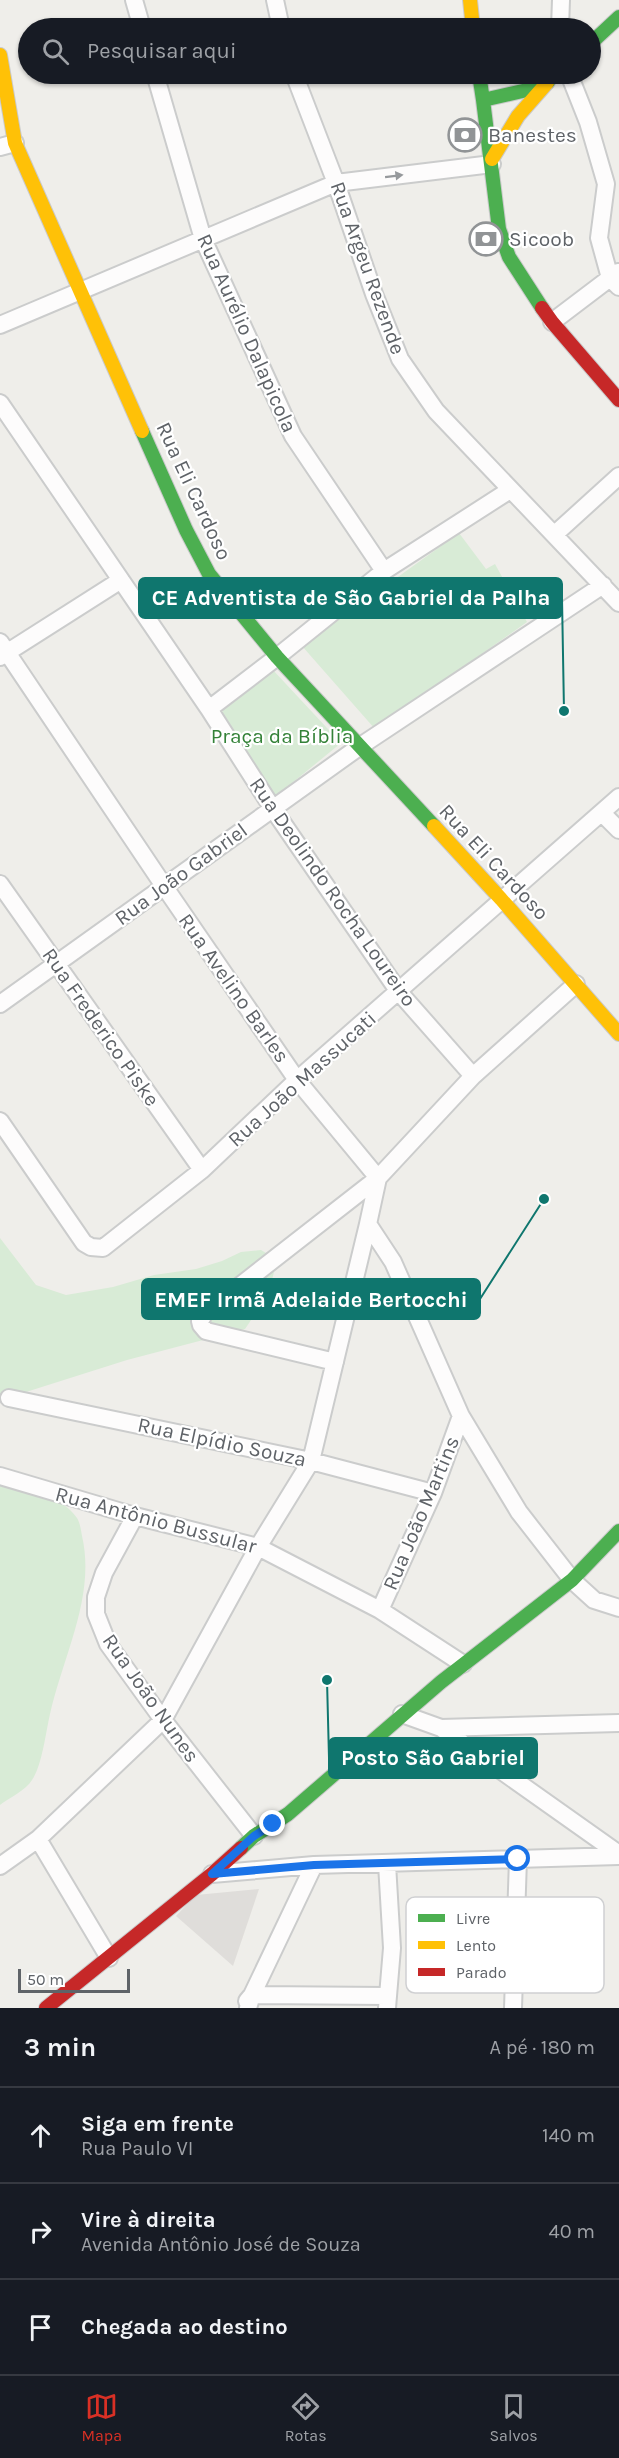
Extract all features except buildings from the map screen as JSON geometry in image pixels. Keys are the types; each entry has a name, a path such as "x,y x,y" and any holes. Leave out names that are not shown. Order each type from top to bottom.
{"main road":[{"path":"470,0 472,18"},
{"path":"601,34 614,22 619,41"},
{"name":"Rua Eli Cardoso","path":"0,55 8,145 81,291 186,530 209,574 277,657 501,899 619,1034"},
{"path":"481,84 499,229 509,257 552,322 619,400"},
{"path":"483,100 527,90 540,84"},
{"path":"492,162 518,116 547,84"},
{"path":"46,2008 212,1874 254,1836 288,1814 463,1664 572,1580 619,1531"}],"street":[{"path":"134,0 139,18"},
{"path":"275,0 279,18"},
{"path":"560,18 561,0"},
{"name":"Rua Aurélio Dalapicola","path":"158,84 203,239 293,436 384,571"},
{"name":"Rua Argeu Rezende","path":"298,84 400,359 436,411 619,603"},
{"path":"552,322 616,279 599,238 606,184 588,123 573,84"},
{"path":"0,325 336,183 492,162"},
{"name":"Rua Deolindo Rocha Loureiro","path":"0,403 209,708 273,809 399,992 473,1076"},
{"path":"555,534 619,477"},
{"path":"209,708 384,571 510,490"},
{"path":"2,650 121,580"},
{"name":"Rua João Gabriel","path":"0,1004 359,747 603,585"},
{"name":"Rua Avelino Barles","path":"2,650 297,1080 378,1178"},
{"name":"Rua João Massucati","path":"0,1121 84,1243 91,1247 103,1248 202,1170 297,1080 619,797"},
{"path":"602,813 619,830"},
{"name":"Rua Frederico Piske","path":"0,884 202,1170"},
{"path":"334,1362 206,1331 200,1321 205,1313 378,1178 473,1076 576,984"},
{"path":"0,1866 38,1839 163,1720 258,1546 311,1461 378,1178"},
{"path":"368,1224 393,1262 461,1416 519,1512 572,1580 594,1600 619,1608"},
{"name":"Rua Elpídio Souza","path":"9,1398 311,1461 433,1493"},
{"name":"Rua João Martins","path":"380,1610 433,1493 461,1416"},
{"name":"Rua Antônio Bussular","path":"0,1476 135,1516 258,1546 380,1610 463,1664"},
{"name":"Rua João Nunes","path":"135,1516 104,1573 96,1597 96,1614 108,1644 163,1720 254,1836"},
{"path":"402,1714 441,1728 619,1855"},
{"path":"441,1728 619,1724"},
{"path":"38,1839 109,1958"},
{"path":"212,1874 314,1865 619,1855"},
{"path":"517,1897 518,1859"},
{"path":"240,2008 250,2002 387,2002 392,1948 387,1864"},
{"path":"250,2002 314,1865"},
{"path":"513,2008 514,1993"}],"shaded area":[{"path":"259,1889 233,1966 176,1916 196,1895"}],"green space":[{"path":"459,533 486,569 495,564 527,622 375,729 302,646"},
{"name":"Praça da Bíblia","path":"272,669 341,743 275,797 222,711"},
{"path":"0,1238 36,1285 66,1295 113,1287 154,1275 196,1269 241,1252 261,1250 276,1259 269,1288 245,1329 127,1360 26,1392 0,1397"},
{"path":"0,1483 53,1499 70,1510 77,1518 85,1558 85,1581 76,1626 35,1774 29,1784 0,1805"}],"traffic: fast":[{"path":"601,34 619,17"},
{"path":"481,84 483,100"},
{"path":"542,308 509,257 499,229 483,100 543,84"},
{"path":"142,431 186,530 209,574 277,657 434,826"},
{"path":"241,1848 254,1836 288,1814 441,1682 572,1580 619,1531"}],"traffic: slow":[{"path":"470,0 472,18"},
{"path":"0,55 15,143 142,431"},
{"path":"492,159 518,116 546,84"},
{"path":"434,826 619,1034"}],"traffic: jam":[{"path":"542,308 619,400"},
{"path":"46,2008 241,1848"}],"place":[{"name":"Banestes","path":"465,135"},
{"name":"Sicoob","path":"486,239"},
{"name":"CE Adventista de São Gabriel da Palha","path":"564,711"},
{"name":"EMEF Irmã Adelaide Bertocchi","path":"544,1199"},
{"name":"Posto São Gabriel","path":"327,1680"}],"route":[{"path":"273,1824 254,1836 212,1874 314,1865 518,1859"}]}
